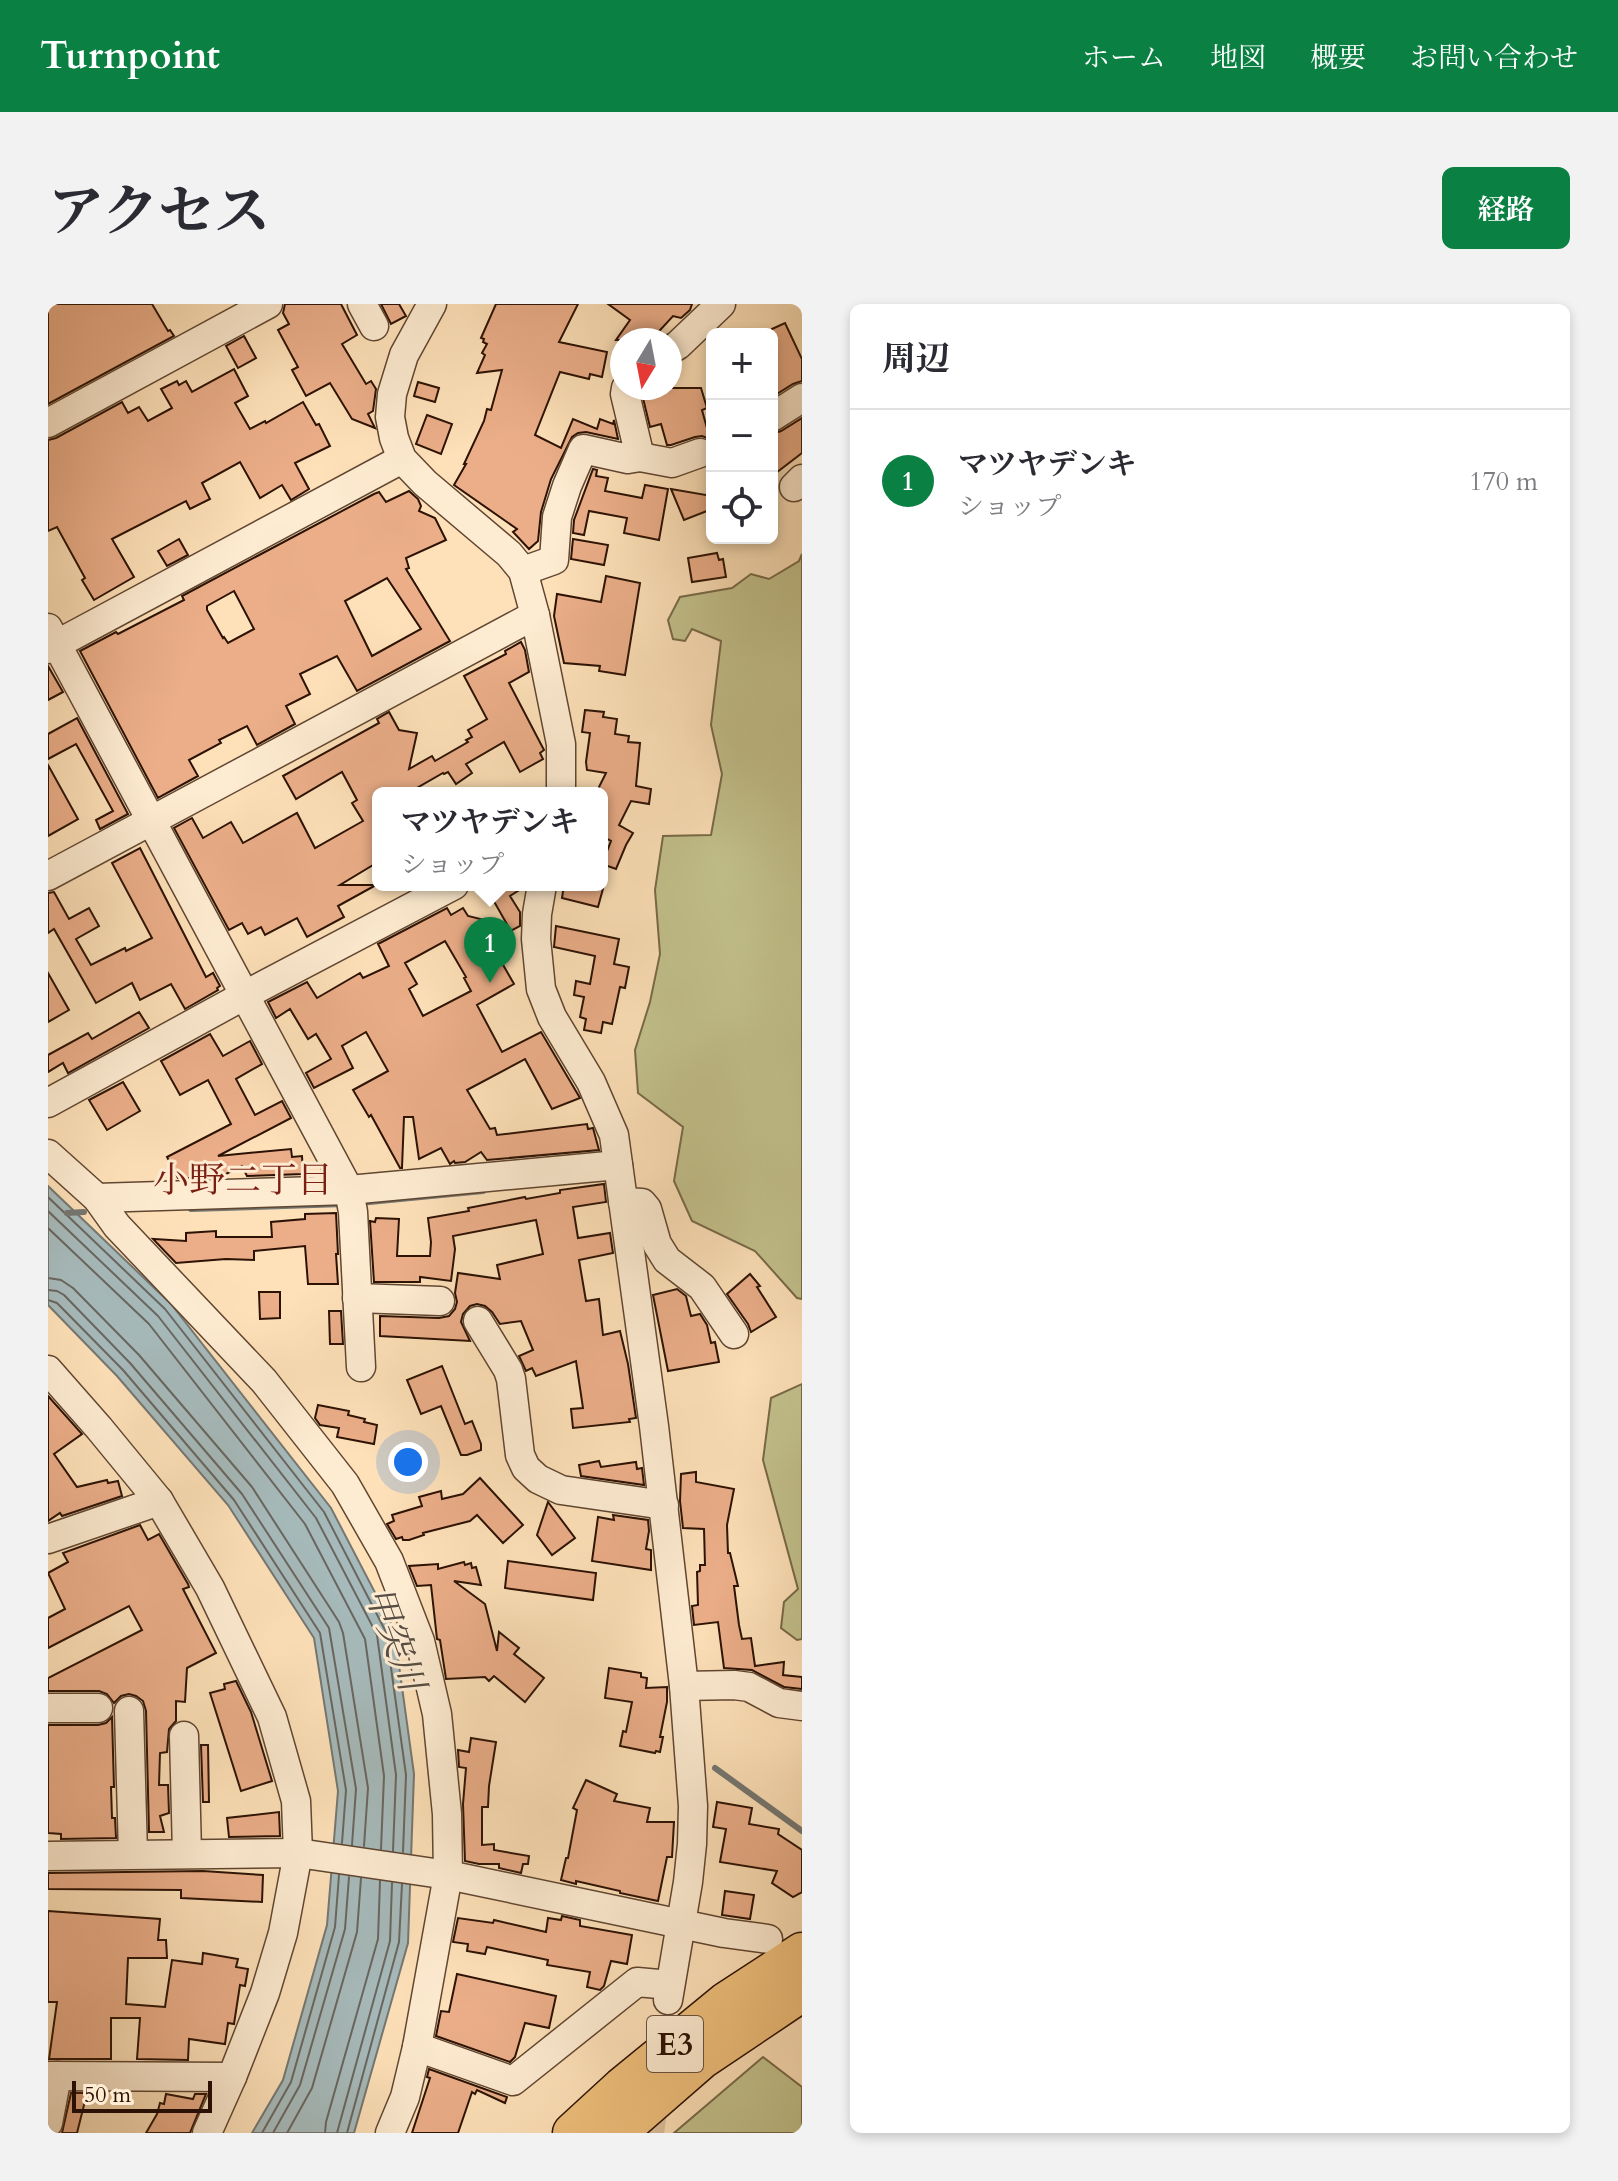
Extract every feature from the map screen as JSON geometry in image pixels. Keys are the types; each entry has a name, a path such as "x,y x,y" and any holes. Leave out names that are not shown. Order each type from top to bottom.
{"highway":[{"name":"E3","path":"573,2133 727,2002 789,1962"},
{"name":"E3","path":"628,2124 701,2059 789,1962"},
{"path":"563,2133 615,2084 686,2035"}],"street":[{"path":"48,423 268,304"},
{"path":"432,304 404,355 392,394 390,417 394,438 402,459 425,483 509,554 523,571 561,744 561,787"},
{"path":"682,341 721,304"},
{"path":"778,413 802,398"},
{"path":"626,400 640,457"},
{"path":"523,571 554,560 557,517 583,449 628,459 640,457 672,463 700,453"},
{"path":"361,1367 351,1200 245,995 51,640 402,459"},
{"path":"48,876 535,615"},
{"path":"48,1103 443,891"},
{"path":"417,2047 513,2081 637,1982 669,1992 692,1844 693,1806 684,1686 664,1505 614,1135 601,1102 552,1017 541,989 536,939 541,891"},
{"path":"48,1154 97,1198 117,1226 264,1381 345,1484 389,1561 420,1641 437,1714 447,1814 448,1875 417,2047 405,2097 390,2133"},
{"path":"97,1198 351,1200 618,1165"},
{"path":"623,1202 642,1203 647,1209 657,1244 667,1260 702,1287 734,1334"},
{"path":"357,1298 440,1301"},
{"path":"478,1321 511,1379 520,1455 526,1468 538,1479 561,1490 664,1505"},
{"path":"48,1370 159,1501 210,1588 272,1717 296,1801 298,1853 283,1933 270,1978 207,2133"},
{"path":"48,1539 159,1501"},
{"path":"684,1686 749,1687 779,1703 802,1706"},
{"path":"48,1708 98,1708"},
{"path":"129,1711 133,1854"},
{"path":"184,1736 187,1853"},
{"path":"48,1856 298,1853 448,1875 681,1923 789,1962"},
{"path":"48,2123 52,2076 232,2077"}],"shaded area":[{"path":"802,554 802,1299 797,1298 755,1251 692,1221 674,1181 683,1127 638,1093 635,1050 650,1002 660,954 655,890 663,836 711,835 722,774 711,725 721,641 692,629 685,641 673,639 668,620 680,597 732,588 751,574 769,579 799,561"},
{"path":"802,1384 802,1639 797,1640 781,1628 784,1602 798,1589 763,1460 771,1398"},
{"path":"763,2057 802,2087 802,2133 674,2133"}],"water":[{"path":"48,1186 171,1304 331,1508 394,1629 414,1774 408,1943 354,2133 252,2133 283,2080 327,1925 338,1791 314,1638 228,1505 117,1376 48,1305"}],"building":[{"path":"48,304 152,304 174,336 48,404"},
{"path":"285,304 341,304 357,335 342,344 366,384 371,381 376,389 373,411 368,414 375,428 352,419 330,383 306,396 292,370 298,367 278,330 289,324 283,313"},
{"path":"381,304 399,304 406,316 391,324"},
{"path":"496,304 578,304 559,342 607,352 602,377 590,374 589,379 560,372 535,435 561,448 573,419 597,429 600,419 613,424 614,420 618,439 586,432 572,437 551,479 541,512 538,541 529,549 513,532 517,529 454,485 466,464 487,409 491,410 502,370 477,373 487,344 481,338"},
{"path":"608,304 692,304 681,318 673,316 662,328 624,328 630,320"},
{"path":"785,323 802,359 802,381 778,393 778,328 774,328"},
{"path":"244,336 256,358 238,368 226,346"},
{"path":"234,369 248,396 235,403 250,429 303,402 316,425 319,424 330,446 295,463 309,489 291,500 282,485 260,498 240,462 202,483 210,499 190,509 186,501 112,539 134,577 94,600 57,527 48,531 48,440 122,402 128,413 139,407 148,421 172,408 161,389 177,381 179,385 186,381 192,392"},
{"path":"418,382 439,388 435,402 414,396"},
{"path":"682,388 701,388 706,405 702,410 706,438 695,437 667,445 661,424 650,427 643,400 682,400"},
{"path":"427,415 452,424 441,454 416,444"},
{"path":"802,418 802,453 778,471 778,432"},
{"path":"593,469 597,470 596,476 608,478 605,491 642,498 645,485 668,489 659,540 624,533 627,518 589,511 584,535 573,533 574,520"},
{"path":"671,489 706,495 706,511 684,520"},
{"path":"409,491 418,499 421,506 419,511 435,518 446,540 406,558 409,568 406,569 450,641 357,691 337,656 300,674 310,694 286,706 295,724 257,745 247,726 219,740 221,743 189,760 198,776 158,798 80,651 184,600 182,596 374,494 379,492 386,502","holes":["387,578 421,629 372,656 345,601","234,591 254,629 228,643 207,606"]},
{"path":"179,539 188,555 167,566 158,551"},
{"path":"573,539 608,545 604,565 571,559"},
{"path":"717,553 719,560 723,559 726,577 692,582 688,558"},
{"path":"606,576 640,583 625,675 599,671 600,666 564,663 554,616 557,594 601,602"},
{"path":"521,642 525,650 529,672 509,683 544,750 540,753 543,759 520,772 504,742 466,764 472,773 456,784 448,772 418,787 372,787 372,866 340,885 372,887 338,906 344,917 307,937 297,918 265,935 261,927 248,934 242,923 229,930 174,828 192,818 203,838 231,822 243,843 297,813 315,848 363,821 352,803 357,800 342,772 296,799 283,776 379,723 377,719 389,712 399,730 417,733 409,769 432,756 435,761 468,742 466,740 472,737 468,730 487,719 464,676 506,654 505,651"},
{"path":"48,666 63,692 48,700"},
{"path":"585,710 604,712 603,717 617,719 615,734 629,736 628,742 640,743 636,786 651,789 649,804 631,801 619,825 633,833 616,869 608,866 611,841 608,839 608,787 599,787 606,773 587,770 590,733 582,732"},
{"path":"77,718 128,814 100,829 96,820 113,811 76,744 48,759 48,734"},
{"path":"48,765 78,819 48,836"},
{"path":"140,848 206,977 213,973 220,986 185,1009 171,984 140,1000 132,983 96,1003 54,929 48,933 48,893 54,892 69,919 89,908 99,926 76,939 91,965 152,938 112,863"},
{"path":"488,891 518,891 510,896 520,912 520,926 490,942 514,984 477,1005 502,1052 541,1032 580,1098 552,1109 525,1059 467,1090 490,1129 495,1128 497,1135 587,1124 588,1129 593,1128 599,1150 487,1160 481,1152 465,1162 454,1161 450,1164 441,1148 419,1159 413,1117 404,1117 400,1168 371,1115 369,1117 353,1090 388,1071 366,1032 342,1046 353,1068 314,1088 306,1073 331,1059 316,1034 308,1039 290,1009 276,1018 268,1002 307,982 317,998 360,973 363,978 389,966 378,944 447,908 451,915 463,908 468,916 508,926","holes":["445,941 471,991 423,1016 409,989 417,984 405,963"]},
{"path":"563,891 602,891 598,907 562,898"},
{"path":"556,926 619,939 614,964 629,967 625,988 620,987 612,1024 603,1022 601,1033 584,1030 586,1019 580,1017 584,997 574,995 576,981 590,984 595,956 554,947"},
{"path":"48,973 69,1010 48,1022"},
{"path":"139,1012 149,1028 68,1073 63,1063 48,1072 48,1055 88,1033 92,1039"},
{"path":"210,1034 223,1056 250,1041 262,1064 236,1079 255,1115 282,1101 291,1118 218,1156 291,1149 292,1157 302,1156 303,1174 247,1176 242,1166 222,1176 218,1167 197,1178 178,1178 167,1157 231,1124 208,1080 180,1095 161,1061"},
{"path":"123,1082 140,1111 107,1130 89,1100"},
{"path":"604,1184 606,1202 573,1207 578,1238 610,1233 613,1253 579,1260 586,1301 599,1299 603,1335 620,1331 636,1418 629,1419 630,1422 573,1428 571,1409 583,1408 576,1361 536,1376 532,1368 526,1371 519,1356 533,1350 521,1321 500,1324 485,1306 470,1306 463,1314 461,1322 470,1341 380,1336 380,1316 449,1316 457,1302 458,1273 500,1279 497,1265 543,1254 536,1220 453,1236 455,1249 451,1281 420,1277 420,1282 374,1282 370,1221 375,1222 376,1218 399,1219 397,1256 430,1256 428,1218 525,1197 560,1193 560,1190"},
{"path":"336,1213 338,1284 308,1284 305,1246 254,1251 254,1260 176,1263 153,1239 186,1241 186,1233 216,1231 216,1237 272,1237 271,1222 305,1219 305,1214"},
{"path":"750,1274 776,1317 751,1332 727,1294"},
{"path":"677,1289 686,1296 691,1316 700,1314 707,1325 719,1362 668,1371 653,1295"},
{"path":"259,1292 280,1292 280,1318 260,1319"},
{"path":"329,1311 341,1311 343,1344 330,1344"},
{"path":"442,1366 465,1424 472,1421 481,1450 461,1455 441,1406 421,1414 407,1380"},
{"path":"48,1396 82,1434 54,1454 77,1487 107,1480 108,1483 118,1481 122,1496 62,1516 60,1513 48,1521"},
{"path":"318,1405 349,1411 348,1415 377,1425 374,1444 337,1437 339,1428 320,1425 315,1418"},
{"path":"599,1461 601,1467 636,1462 637,1469 642,1468 644,1485 581,1476 579,1465"},
{"path":"696,1472 696,1482 734,1489 727,1525 728,1553 738,1586 734,1586 742,1639 751,1638 755,1666 784,1662 783,1675 802,1677 802,1689 784,1687 752,1670 724,1668 718,1622 694,1625 692,1606 698,1605 697,1572 700,1565 705,1565 704,1529 683,1528 680,1501 681,1474"},
{"path":"480,1478 523,1525 503,1543 477,1515 470,1521 423,1533 409,1540 402,1537 396,1539 387,1524 394,1521 392,1515 422,1506 419,1497 441,1491 442,1499 463,1494"},
{"path":"548,1502 575,1538 552,1555 537,1535"},
{"path":"613,1515 648,1520 646,1549 651,1550 651,1570 592,1561 598,1517 614,1520"},
{"path":"140,1525 148,1540 159,1534 188,1584 189,1587 183,1589 216,1653 187,1668 185,1702 176,1701 176,1721 169,1729 167,1752 160,1753 159,1785 168,1785 169,1813 160,1816 164,1832 149,1832 146,1711 143,1701 129,1694 121,1696 114,1703 107,1694 99,1691 48,1691 48,1678 142,1630 129,1606 48,1648 48,1618 65,1609 48,1573 68,1562 63,1553"},
{"path":"508,1561 596,1573 593,1600 505,1588"},
{"path":"464,1562 465,1565 471,1563 472,1568 476,1567 481,1585 454,1581 485,1604 497,1651 499,1632 519,1648 514,1654 544,1678 525,1702 494,1676 489,1681 485,1677 446,1679 440,1640 437,1639 431,1585 417,1586 409,1566 438,1564 438,1569"},
{"path":"609,1668 641,1673 641,1677 647,1678 646,1688 667,1687 660,1752 620,1746 632,1702 605,1698"},
{"path":"236,1681 251,1712 272,1781 241,1791 210,1693 225,1689 224,1684"},
{"path":"112,1717 112,1818 115,1818 116,1838 61,1839 61,1834 48,1833 48,1725 98,1725"},
{"path":"471,1738 496,1742 488,1807 482,1807 482,1845 494,1844 494,1850 529,1856 528,1864 523,1864 521,1873 499,1868 499,1864 465,1861 463,1804 466,1768 459,1767 458,1750 469,1752"},
{"path":"201,1745 208,1745 209,1802 203,1802"},
{"path":"586,1780 617,1794 614,1801 650,1808 647,1822 674,1822 672,1857 667,1857 658,1901 561,1880 577,1810 573,1808"},
{"path":"717,1802 752,1808 749,1824 779,1829 778,1834 802,1850 802,1892 793,1897 772,1883 777,1871 720,1862 726,1829 713,1827"},
{"path":"279,1812 280,1836 229,1837 227,1818"},
{"path":"203,1871 263,1875 262,1902 181,1898 181,1890 48,1889 48,1873"},
{"path":"725,1891 754,1895 750,1919 722,1915"},
{"path":"48,1911 160,1919 158,1940 166,1940 167,1958 128,1958 126,2004 165,2007 172,1960 202,1964 203,1953 238,1959 236,1967 248,1969 245,1986 240,1985 234,2024 228,2023 225,2044 189,2039 188,2060 137,2059 140,2018 111,2018 111,2059 49,2059 57,2002 48,2002"},
{"path":"562,1916 580,1920 580,1926 632,1935 627,1964 611,1961 600,1990 587,1987 590,1972 547,1965 548,1960 487,1947 485,1954 467,1951 468,1944 453,1942 458,1918 493,1923 494,1920 546,1932 548,1918 561,1920"},
{"path":"457,1974 556,1996 549,2028 525,2023 515,2057 510,2062 436,2036 441,2011 449,2012"},
{"path":"429,2069 507,2097 505,2103 477,2090 475,2094 472,2092 458,2133 412,2133 430,2078 427,2077"},
{"path":"71,2093 87,2093 77,2133 62,2133"},
{"path":"166,2094 193,2099 195,2094 206,2094 190,2133 146,2133 160,2103 164,2104"}],"waterway":[{"path":"359,1203 483,1191"},
{"path":"191,1209 344,1204"},
{"path":"67,1213 84,1212"},
{"path":"715,1768 802,1831"}],"tunnel":[{"path":"650,2133 668,2000"}],"place":[{"name":"マツヤデンキ","path":"490,983"}],"district":[{"name":"小野二丁目","path":"243,1179"}],"water label":[{"name":"甲突川","path":"396,1638"}]}
